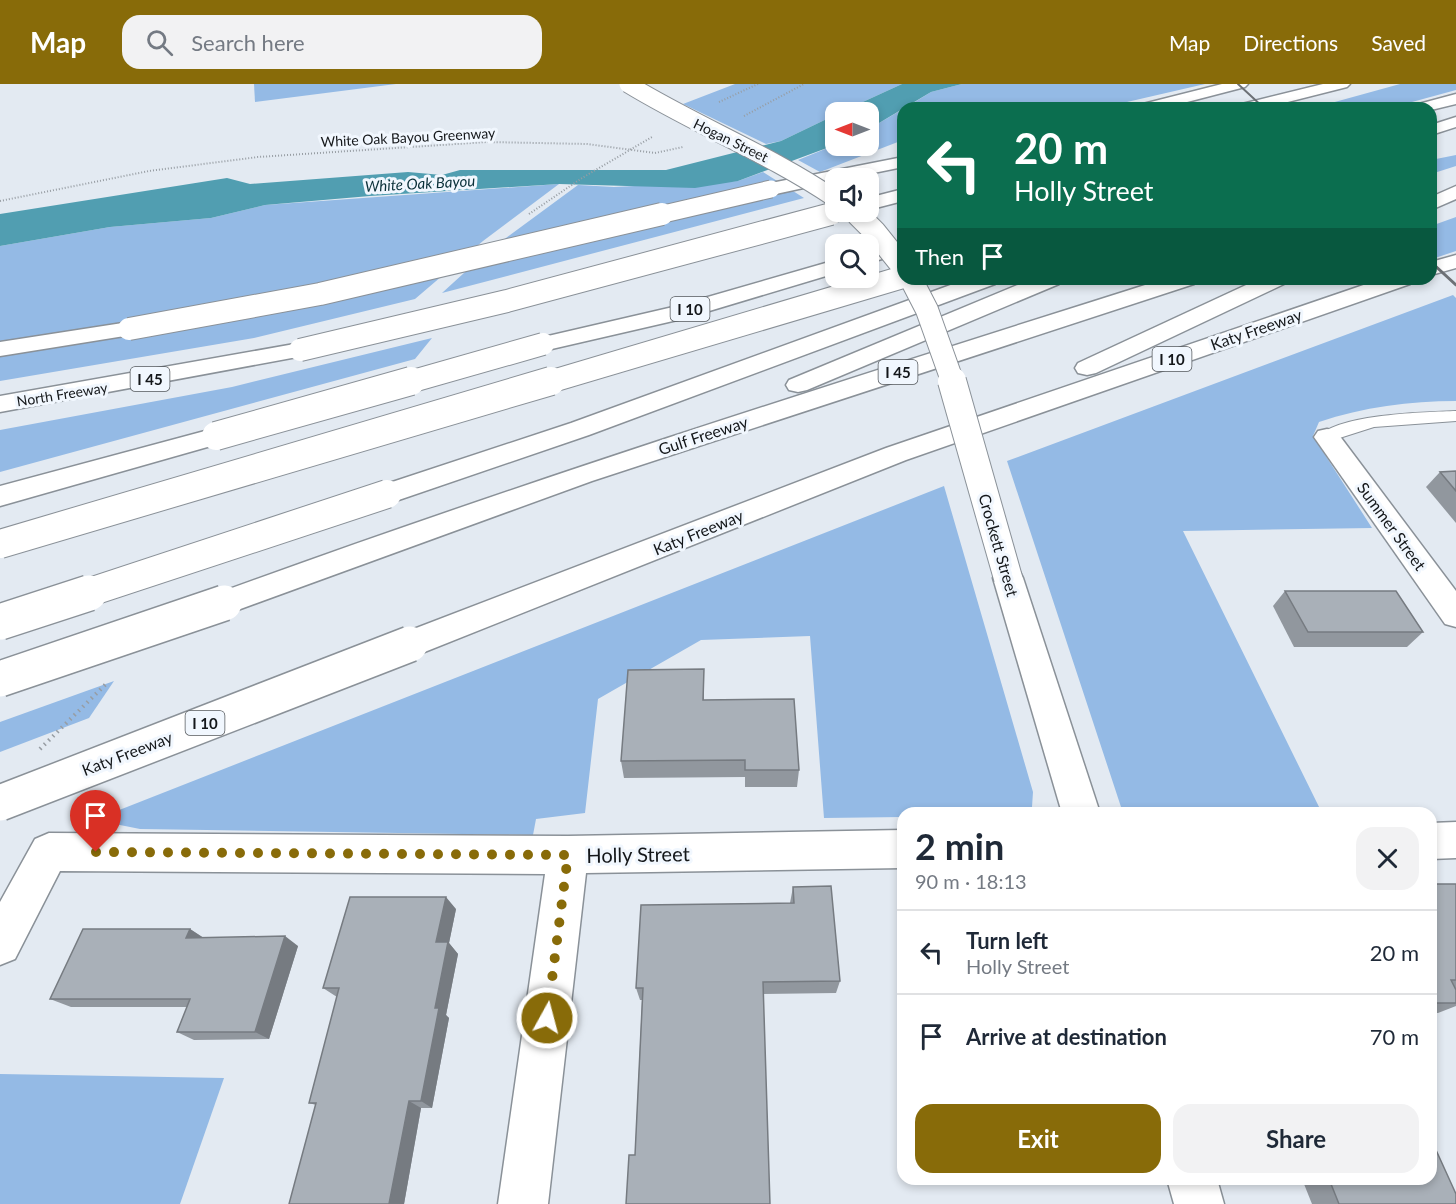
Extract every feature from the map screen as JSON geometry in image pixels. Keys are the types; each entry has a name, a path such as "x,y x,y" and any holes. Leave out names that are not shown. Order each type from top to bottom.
{"main road":[{"name":"Hogan Street","path":"628,84 672,111 743,144 803,177 825,194"},
{"path":"1169,102 1240,84"},
{"path":"1270,102 1342,84"},
{"path":"1283,102 1312,92"},
{"path":"1437,104 1456,99"},
{"path":"1437,128 1456,122"},
{"path":"1437,145 1456,138"},
{"path":"0,349 150,326 320,294 771,189 897,163"},
{"path":"1437,197 1456,191"},
{"path":"1437,201 1456,191"},
{"path":"879,201 897,197"},
{"name":"North Freeway","path":"0,404 300,350 507,301 825,207"},
{"path":"864,222 897,248"},
{"path":"879,255 897,253"},
{"path":"1437,267 1456,261"},
{"name":"I 10","path":"0,496 543,344 658,318 825,269"},
{"path":"0,544 897,279"},
{"name":"Crockett Street","path":"914,285 927,310 954,386 1008,578 1079,807"},
{"path":"0,622 580,429 971,285"},
{"path":"612,465 878,350 1036,285"},
{"name":"Gulf Freeway","path":"0,679 224,603 377,545 612,465 1167,285"},
{"path":"896,454 1192,320 1263,285"},
{"name":"Katy Freeway","path":"0,803 896,454 1385,285"},
{"name":"Summer Street","path":"1327,437 1456,615"},
{"path":"1437,841 1456,840"},
{"name":"Holly Street","path":"0,944 49,852 568,855 897,849"},
{"path":"523,1204 568,855"},
{"path":"1194,1185 1199,1204"}],"lane":[{"path":"1327,437 1353,425 1398,418 1456,416"}],"path":[{"path":"741,118 804,84"},
{"path":"526,216 582,178 652,137"},
{"name":"White Oak Bayou Greenway","path":"0,201 149,171 258,157 487,142 587,144 655,153 666,152 689,144"}],"shaded area":[{"path":"254,84 396,84 255,102"},
{"path":"735,84 902,84 863,102 825,102 825,120 781,141 766,144 683,104"},
{"path":"962,84 1205,84 1127,102 915,102 931,92"},
{"path":"1400,84 1456,84 1456,90 1412,102 1335,102"},
{"path":"897,113 897,142 879,149 879,123"},
{"path":"825,149 825,156 862,156 825,168 820,172 798,160"},
{"path":"1456,155 1456,166 1437,172 1437,159"},
{"path":"763,172 804,198 442,293 487,252 578,185 614,187 738,181"},
{"path":"559,184 483,241 415,299 254,338 0,381 0,246 110,227 211,218 265,205"},
{"path":"1456,217 1456,251 1437,257 1437,224"},
{"path":"1453,295 1456,298 1456,401 1421,402 1352,412 1319,422 1313,436 1372,528 1183,531 1319,807 1121,807 1007,461"},
{"path":"432,338 415,359 0,472 0,430 232,387"},
{"path":"944,486 1033,792 1032,807 897,807 897,817 824,818 810,636 701,640 598,699 585,813 536,819 533,835 140,829 115,824 104,816"},
{"path":"114,681 89,718 0,752 0,722"},
{"path":"0,1074 224,1078 180,1204 0,1204"}],"water":[{"path":"902,84 962,84 931,92 914,102 897,102 897,112 879,123 879,102 863,102"},
{"name":"White Oak Bayou","path":"825,120 825,149 738,181 695,188 559,184 370,196 265,205 211,218 110,227 0,246 0,214 227,178 250,184 408,172 442,175 460,170 666,170 781,141"}],"building":[{"path":"1456,471 1456,491 1440,472"},
{"path":"1285,591 1396,591 1423,632 1308,632"},
{"path":"704,669 703,700 794,699 799,770 745,770 745,760 621,761 628,670"},
{"path":"1437,884 1456,884 1456,980 1451,980 1456,990 1456,1003 1437,1003"},
{"path":"831,886 840,981 763,982 770,1204 626,1204 629,1155 635,1155 643,988 636,988 641,905 794,903 793,887"},
{"path":"350,897 446,897 436,942 448,942 435,1008 439,1008 421,1101 409,1101 389,1204 289,1204 316,1103 309,1103 339,988 323,988"},
{"path":"83,929 190,929 186,938 285,936 255,1032 177,1032 190,999 50,999"},
{"path":"1437,1152 1456,1194 1456,1204 1339,1204 1331,1185 1437,1185"}],"railway":[{"path":"1238,84 1258,102"},
{"path":"1437,268 1456,285"}],"route":[{"path":"96,852 568,855 547,1018"}]}
